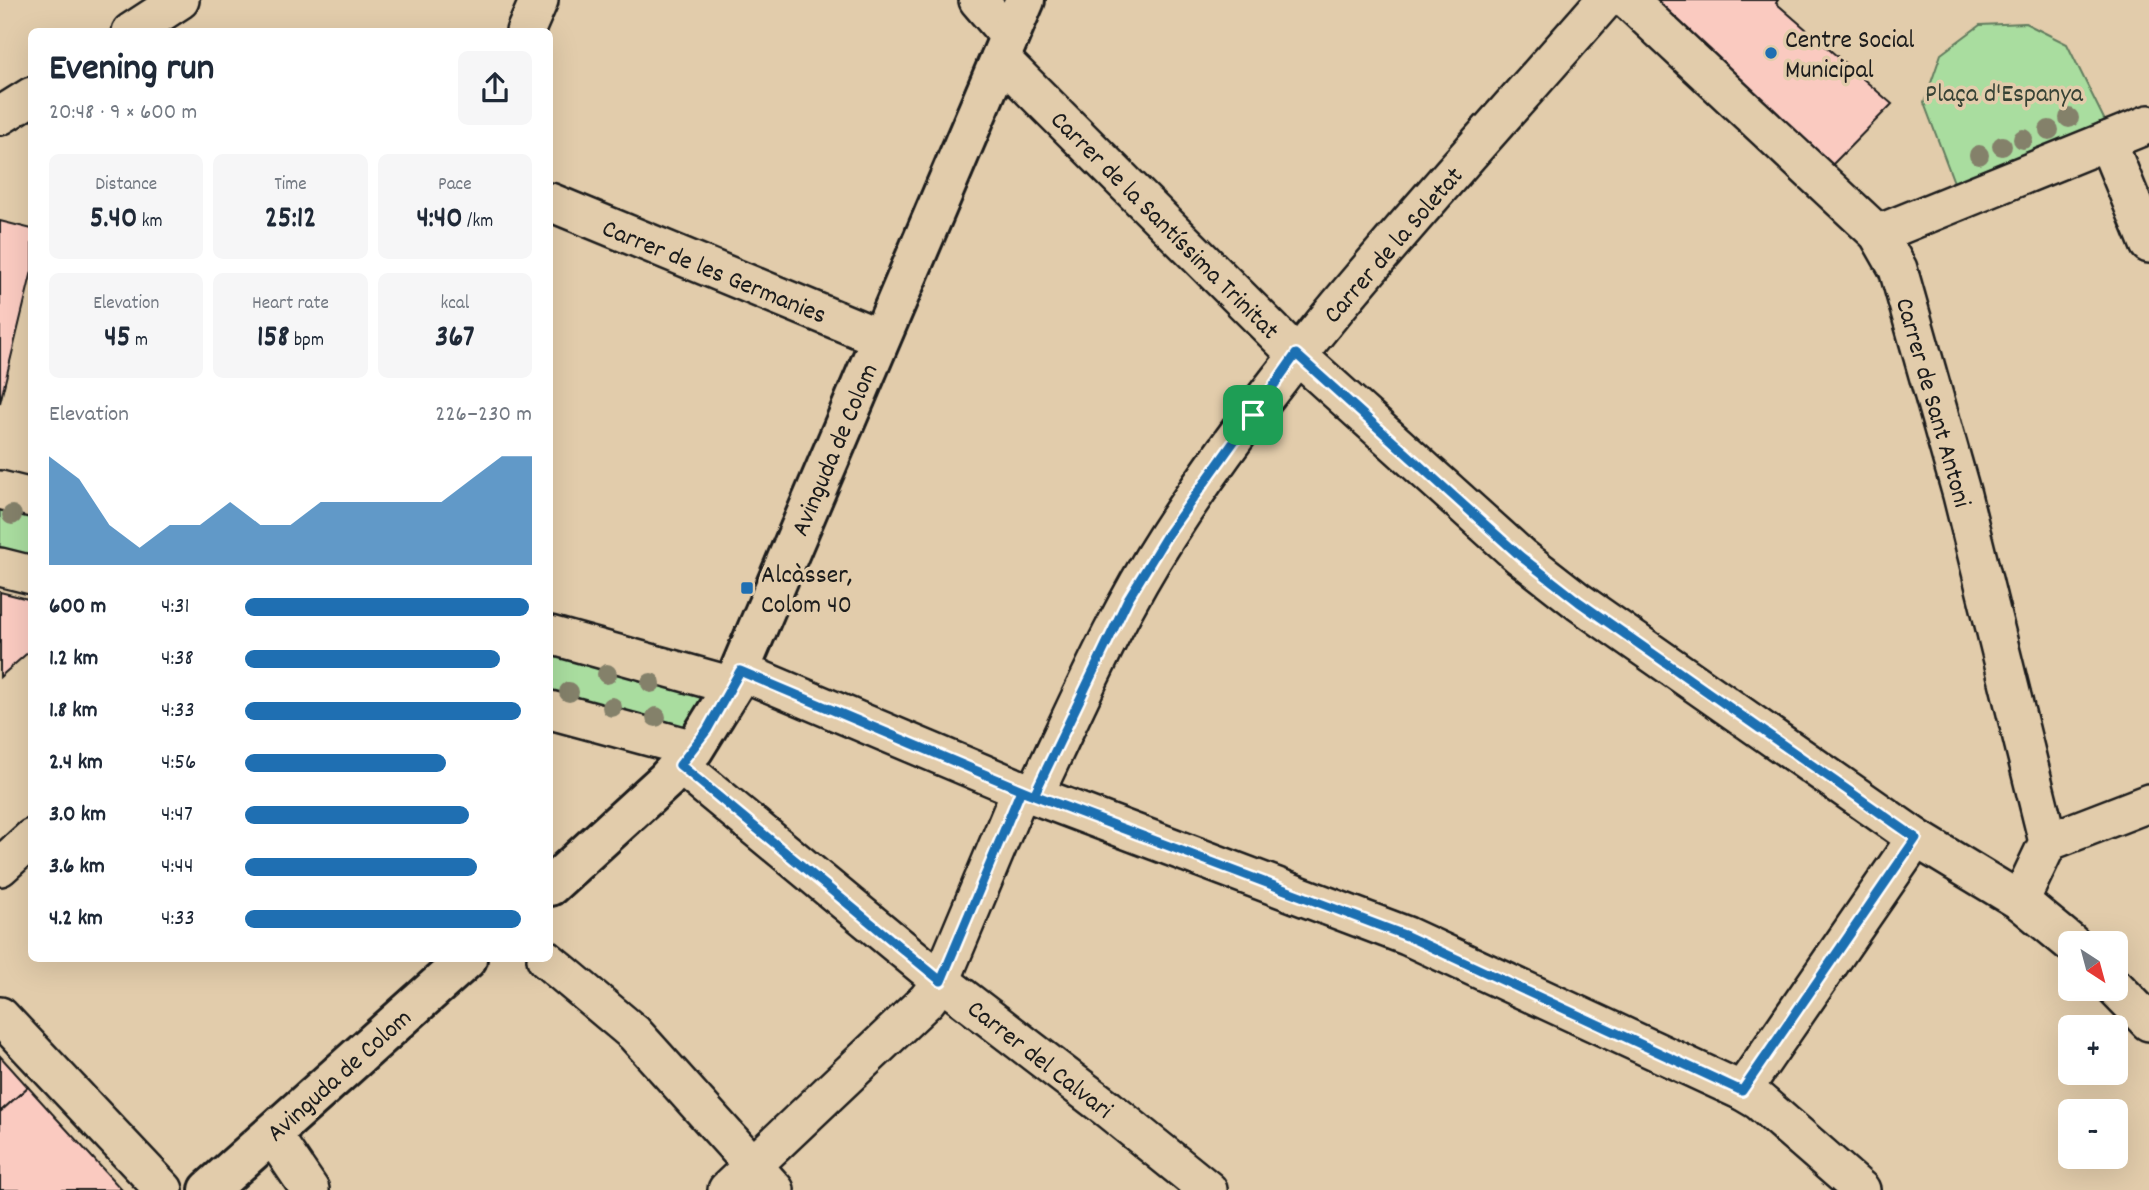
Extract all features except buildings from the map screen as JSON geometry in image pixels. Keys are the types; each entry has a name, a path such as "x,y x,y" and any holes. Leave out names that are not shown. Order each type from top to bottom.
{"street":[{"path":"141,28 180,0"},
{"path":"527,28 539,0"},
{"name":"Carrer de la Santíssima Trinitat","path":"978,0 1005,47 1296,354 1520,556 1579,602 1916,838 2020,901 2058,932"},
{"name":"Avinguda de Colom","path":"553,883 638,808 687,757 737,678 1025,0"},
{"name":"Carrer de la Soletat","path":"727,1190 765,1178 927,1000 941,981 1027,793 1128,599 1167,535 1296,354 1605,0"},
{"name":"Carrer de Sant Antoni","path":"1628,0 1878,234 1898,269 1962,495 2048,842"},
{"path":"0,116 28,98"},
{"path":"1878,234 2149,124"},
{"path":"2107,141 2149,244"},
{"name":"Carrer de les Germanies","path":"553,203 880,338"},
{"path":"0,490 28,497"},
{"path":"0,567 28,574"},
{"path":"553,636 737,678 1027,793 1407,936 1742,1091 1759,1101 1861,1190"},
{"path":"553,711 687,757"},
{"name":"Carrer del Calvari","path":"687,757 941,981 1208,1190"},
{"path":"2020,901 2048,842 2149,803"},
{"path":"1742,1091 1916,838"},
{"path":"0,867 28,842"},
{"name":"Avinguda de Colom","path":"209,1190 464,962"},
{"path":"550,962 634,1033 765,1178"},
{"path":"2128,1000 2149,1021"},
{"path":"0,1017 164,1190"},
{"path":"272,1134 310,1190"}],"green space":[{"name":"Plaça d'Espanya","path":"2025,23 2067,44 2106,123 1955,185 1924,103 1941,54 1980,25"},
{"path":"0,504 28,510 28,563 0,555"},
{"path":"553,648 710,691 682,733 553,699"}],"place":[{"name":"Centre Social Municipal","path":"1771,53"},
{"name":"Alcàsser, Colom 40","path":"747,588"}],"route":[{"path":"1253,415 1167,535 1128,599 1034,795 1021,790 941,981 680,765 707,730 740,671 1034,795 1407,936 1742,1091 1916,838 1579,602 1520,556 1296,354 1253,415"}]}
